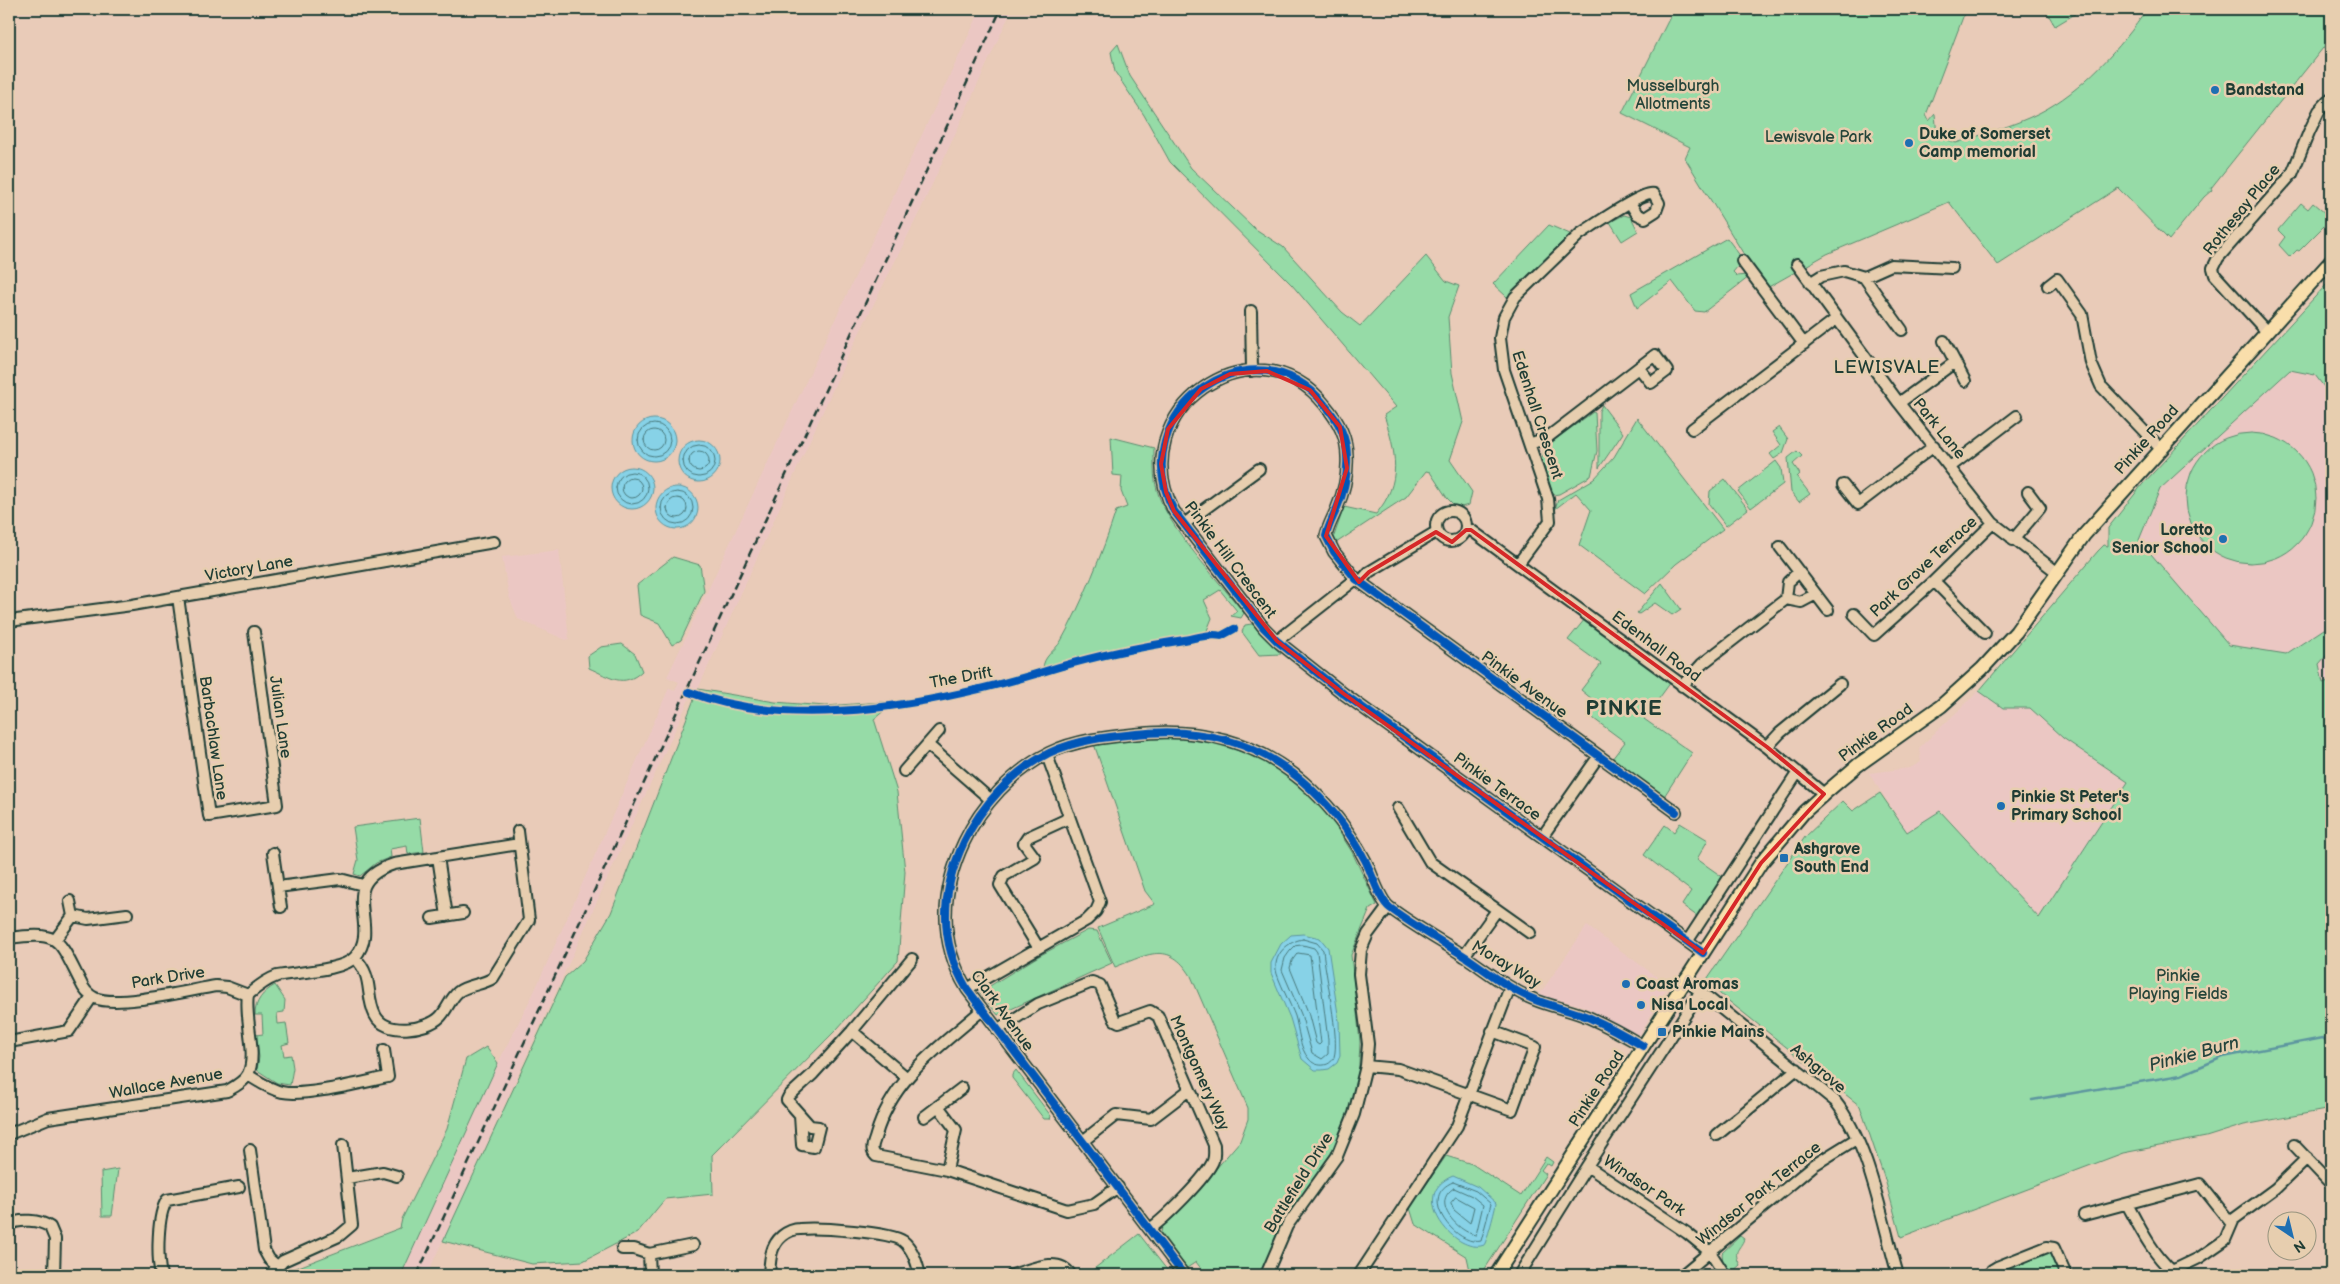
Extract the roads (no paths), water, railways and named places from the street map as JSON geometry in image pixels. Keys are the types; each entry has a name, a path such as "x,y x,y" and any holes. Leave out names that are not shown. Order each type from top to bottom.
{"main road":[{"name":"Pinkie Road","path":"1496,1275 1761,863 1804,812 1824,794 1858,765 1941,706 1982,669 2016,632 2084,535 2331,261"}],"street":[{"name":"Rothesay Place","path":"2267,332 2215,275 2213,268 2218,258 2292,174 2308,132 2319,112 2331,98"},
{"name":"Edenhall Crescent","path":"1518,564 1550,521 1551,514 1548,499 1501,354 1500,338 1504,317 1515,298 1571,242 1630,203"},
{"name":"Park Lane","path":"1797,264 1899,403 1993,523 2013,540 2058,572"},
{"path":"1864,277 1890,265 1952,268"},
{"path":"1743,266 1804,344"},
{"path":"1810,283 1821,276 1844,271 1864,277 1902,330"},
{"path":"2048,286 2057,279 2082,314 2091,363 2101,386 2161,449"},
{"path":"1250,311 1252,371"},
{"path":"1692,429 1836,319"},
{"path":"1944,341 1965,380"},
{"path":"1899,403 1955,362"},
{"path":"1530,444 1548,437 1638,368"},
{"name":"Pinkie Hill Crescent","path":"1277,641 1264,628 1184,524 1170,503 1162,480 1162,449 1168,429 1187,401 1201,389 1230,374 1252,371 1281,374 1296,380 1322,400 1340,427 1347,454 1347,468 1342,495 1326,536 1334,552 1358,580"},
{"path":"1950,467 2017,416"},
{"path":"1843,485 1858,504 1934,446"},
{"name":"Pinkie Hill Crescent","path":"1184,524 1259,469"},
{"path":"2013,540 2040,508 2028,492"},
{"name":"Edenhall Road","path":"1436,532 1438,518 1449,511 1462,516 1466,530 1472,530 1767,747 1824,794"},
{"name":"Park Grove Terrace","path":"1854,614 1874,635 1934,581 1993,523"},
{"path":"1277,641 1369,572 1436,532 1443,540 1452,542 1461,538 1466,530"},
{"name":"Victory Lane","path":"9,621 178,597 494,542"},
{"path":"1780,547 1828,610"},
{"path":"1682,686 1702,664 1786,599 1788,582 1799,572"},
{"name":"Pinkie Avenue","path":"1358,580 1598,757 1676,812"},
{"path":"1934,581 1985,633"},
{"path":"1786,599 1801,602 1816,594"},
{"name":"Barbachlaw Lane","path":"178,597 209,816 277,805"},
{"name":"Julian Lane","path":"254,632 277,805"},
{"name":"Pinkie Terrace","path":"1277,641 1344,694 1703,953"},
{"path":"1767,747 1780,733 1840,684"},
{"path":"904,771 939,731"},
{"name":"Clark Avenue","path":"1184,1275 997,1030 958,974 948,940 944,911 952,868 966,838 991,800 1014,776 1047,755 1078,743 1109,736 1150,732 1187,732 1218,738 1248,748 1291,772 1309,786 1335,814 1364,858 1388,907"},
{"path":"928,745 991,800"},
{"name":"Clark Avenue","path":"967,989 1087,920 1096,911 1100,902 1047,755"},
{"path":"1542,837 1598,757"},
{"path":"1687,942 1798,772"},
{"path":"1398,808 1430,862 1530,933"},
{"path":"1038,947 1000,885 1004,876 1035,858 1024,843 1028,837 1059,823 1069,815"},
{"path":"355,958 367,974 374,1012 383,1025 400,1030 438,1019 459,992 486,983 493,978 528,926 529,914 518,831"},
{"path":"384,1050 388,1077 294,1093 276,1090 248,1075 251,1054 246,1010 248,995 257,986 276,977 341,965 355,958 362,943 364,933 361,904 363,885 370,876 385,867 519,844"},
{"path":"273,853 281,908"},
{"path":"438,857 448,916"},
{"path":"278,887 340,879 363,885"},
{"path":"55,940 73,916 70,901"},
{"name":"Moray Way","path":"1388,907 1533,1000 1590,1018 1643,1046"},
{"name":"Battlefield Drive","path":"1266,1275 1287,1226 1337,1156 1354,1114 1366,1066 1368,1044 1359,974 1361,950 1368,934 1388,907"},
{"path":"1464,956 1497,910"},
{"path":"432,918 463,913"},
{"path":"73,916 88,919 127,914"},
{"path":"9,938 40,935 55,940 63,947 80,983 92,997 69,1031 9,1042"},
{"path":"800,1115 787,1100 789,1096 813,1074 852,1031 912,959"},
{"name":"Ashgrove","path":"1685,979 1835,1101 1856,1139 1880,1202 1895,1275"},
{"name":"Montgomery Way","path":"997,1030 1057,994 1092,982 1097,982 1100,985 1115,1020 1119,1022 1150,1010 1155,1012 1214,1145 1212,1162 1175,1207 1150,1229"},
{"name":"Park Drive","path":"92,997 116,1001 216,986 227,987 248,995"},
{"path":"1359,1275 1457,1126 1510,987"},
{"name":"Pinkie Road","path":"1519,1275 1700,992"},
{"path":"982,1010 906,1077 880,1121 872,1147 873,1153 876,1156 947,1170 1067,1210 1094,1204 1118,1187"},
{"path":"852,1031 906,1077"},
{"path":"1366,1066 1398,1069 1512,1110 1535,1047 1492,1031"},
{"path":"1717,1135 1797,1069"},
{"name":"Wallace Avenue","path":"9,1134 48,1118 227,1091 248,1075"},
{"path":"924,1117 962,1088"},
{"path":"1082,1141 1116,1115 1151,1118 1190,1090"},
{"path":"938,1106 956,1130 947,1170"},
{"name":"Windsor Park Terrace","path":"1682,1275 1814,1165 1856,1139"},
{"path":"270,1275 289,1257 339,1236 348,1230 352,1220 343,1145"},
{"path":"2294,1145 2331,1184"},
{"path":"250,1150 264,1250 269,1259 278,1266"},
{"path":"2127,1204 2162,1262 2172,1271 2198,1258 2225,1240 2234,1219 2275,1189 2307,1158"},
{"name":"Windsor Park","path":"1587,1166 1687,1233 1710,1252 1725,1275"},
{"path":"347,1178 383,1172 397,1176"},
{"path":"2084,1215 2200,1184 2231,1223"},
{"path":"161,1275 160,1219 161,1209 166,1200 239,1187"},
{"path":"9,1225 18,1221 40,1222 52,1230 55,1239 54,1275"},
{"path":"769,1275 771,1253 778,1241 788,1232 800,1229 867,1232 897,1237 913,1253 920,1275"},
{"path":"622,1249 634,1249 649,1254 693,1245"},
{"path":"1994,1275 1992,1270 1997,1266 2047,1248 2054,1248 2066,1275"},
{"path":"649,1254 650,1275"},
{"path":"1012,1275 1053,1264 1060,1266 1071,1275"}],"water":[{"path":"658,419 666,422 672,428 675,440 672,452 666,458 650,461 642,458 636,452 633,436 636,428 642,422"},
{"path":"703,440 711,443 717,449 720,461 717,473 711,479 695,482 687,479 681,473 678,457 681,449 687,443"},
{"path":"636,467 644,470 650,476 653,488 650,500 644,506 628,509 620,506 614,500 611,484 614,476 620,470"},
{"path":"681,487 689,490 695,496 698,508 695,520 689,526 673,529 665,526 659,520 656,504 659,496 665,490"},
{"path":"1303,934 1320,938 1328,948 1339,1021 1340,1056 1337,1063 1329,1069 1315,1070 1302,1059 1290,1018 1271,973 1271,963 1281,944 1291,935"},
{"path":"1453,1176 1478,1187 1496,1203 1484,1245 1473,1246 1461,1242 1440,1222 1435,1209 1434,1196 1439,1185"}],"waterway":[{"name":"Pinkie Burn","path":"2032,1100 2181,1075 2223,1057 2323,1038 2331,1045"}],"railway":[{"path":"417,1275 1001,9"}],"place":[{"name":"Bandstand","path":"2215,90"},
{"name":"Duke of Somerset Camp memorial","path":"1909,143"},
{"name":"Loretto Senior School","path":"2223,539"},
{"name":"Pinkie St Peter's Primary School","path":"2001,806"},
{"name":"Ashgrove South End","path":"1784,858"},
{"name":"Coast Aromas","path":"1626,984"},
{"name":"Nisa Local","path":"1641,1005"},
{"name":"Pinkie Mains","path":"1662,1032"}],"district":[{"name":"LEWISVALE","path":"1887,367"},
{"name":"PINKIE","path":"1624,708"}],"park label":[{"name":"Musselburgh Allotments","path":"1673,95"},
{"name":"Lewisvale Park","path":"1818,137"},
{"name":"Pinkie Playing Fields","path":"2178,985"}]}
